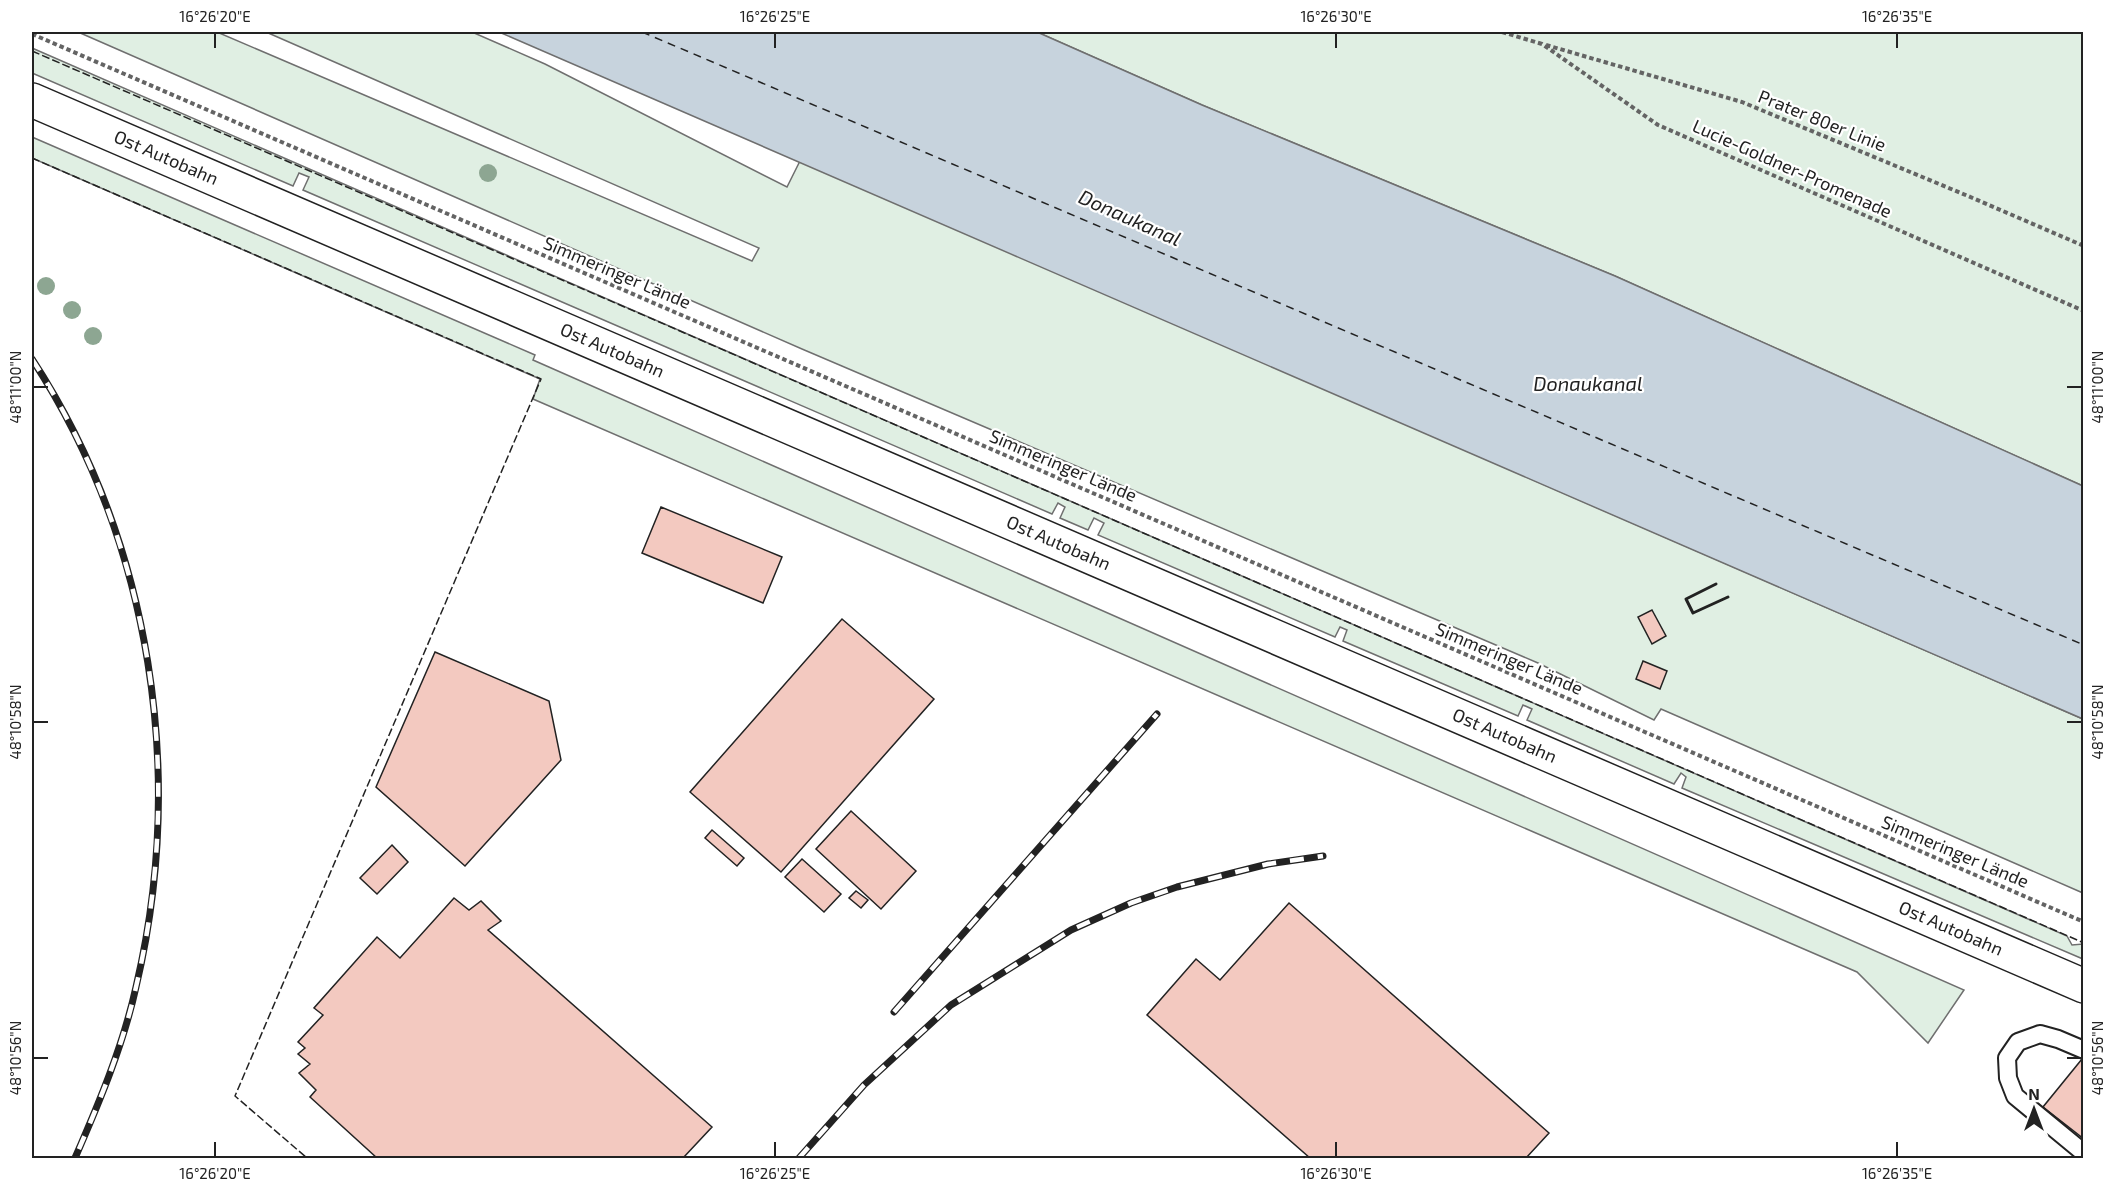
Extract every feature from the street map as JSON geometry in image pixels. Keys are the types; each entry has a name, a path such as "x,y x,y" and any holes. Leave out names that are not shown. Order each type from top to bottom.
{"highway":[{"name":"Ost Autobahn","path":"32,100 2084,986"}],"lane":[{"path":"2084,1050 2040,1034 2018,1042 2007,1058 2008,1078 2015,1096 2084,1153"}],"path":[{"name":"Lucie-Goldner-Promenade","path":"1502,32 1542,44 1658,125 2084,311"},
{"name":"Simmeringer Lände","path":"32,34 2084,922"},
{"name":"Prater 80er Linie","path":"1542,44 1742,102 2084,246"}],"green space":[{"path":"78,32 217,32 752,261 759,248 266,32 472,32 545,64 787,187 800,161 2083,719 2083,893 1661,709 1654,720 1538,663 802,349"},
{"path":"1037,32 2083,32 2083,486 1615,276 1202,105"},
{"path":"32,48 2067,936 2072,945 2083,944 2083,959 1682,788 1686,777 1681,773 1674,784 1527,720 1532,709 1523,705 1518,716 1343,641 1347,630 1340,627 1335,637 1098,535 1104,523 1094,518 1088,530 1060,518 1065,507 1058,503 1052,514 303,190 309,177 299,173 293,186 32,73"},
{"path":"32,137 535,355 533,360 1964,990 1928,1043 1857,972 533,399 540,379 32,158"}],"water":[{"name":"Donaukanal","path":"499,32 1037,32 1202,105 1615,276 2083,486 2083,719"}],"building":[{"path":"661,507 782,557 763,603 642,553"},
{"path":"1652,610 1666,636 1652,644 1638,617"},
{"path":"842,619 934,699 781,872 690,792"},
{"path":"435,652 549,701 561,760 465,866 376,787"},
{"path":"1643,661 1667,671 1660,689 1636,679"},
{"path":"851,811 916,871 881,909 816,849"},
{"path":"712,830 744,858 737,866 705,838"},
{"path":"392,845 408,862 377,894 360,878"},
{"path":"802,859 841,894 824,912 785,877"},
{"path":"856,891 868,900 861,908 849,898"},
{"path":"454,898 469,910 481,901 501,921 488,930 712,1127 683,1158 377,1158 310,1097 316,1090 299,1073 310,1064 298,1054 305,1048 298,1042 323,1015 314,1008 377,937 400,958"},
{"path":"1289,903 1549,1133 1526,1158 1310,1158 1147,1015 1196,959 1220,980"},
{"path":"2082,1059 2084,1060 2084,1139 2043,1107"}],"ferry route":[{"path":"642,32 2084,645"}],"railway":[{"path":"32,359 73,430 106,505 131,582 148,662 157,743 158,825 151,906 136,987 117,1053 75,1158"},
{"path":"894,1012 1157,714"},
{"path":"799,1158 864,1085 951,1005 1071,930 1131,903 1177,887 1268,864 1323,856"}],"fence":[{"path":"32,51 2084,943"},
{"path":"32,158 541,379 235,1096 307,1158"}],"wall":[{"path":"1716,584 1686,599 1693,613 1728,597"}]}
